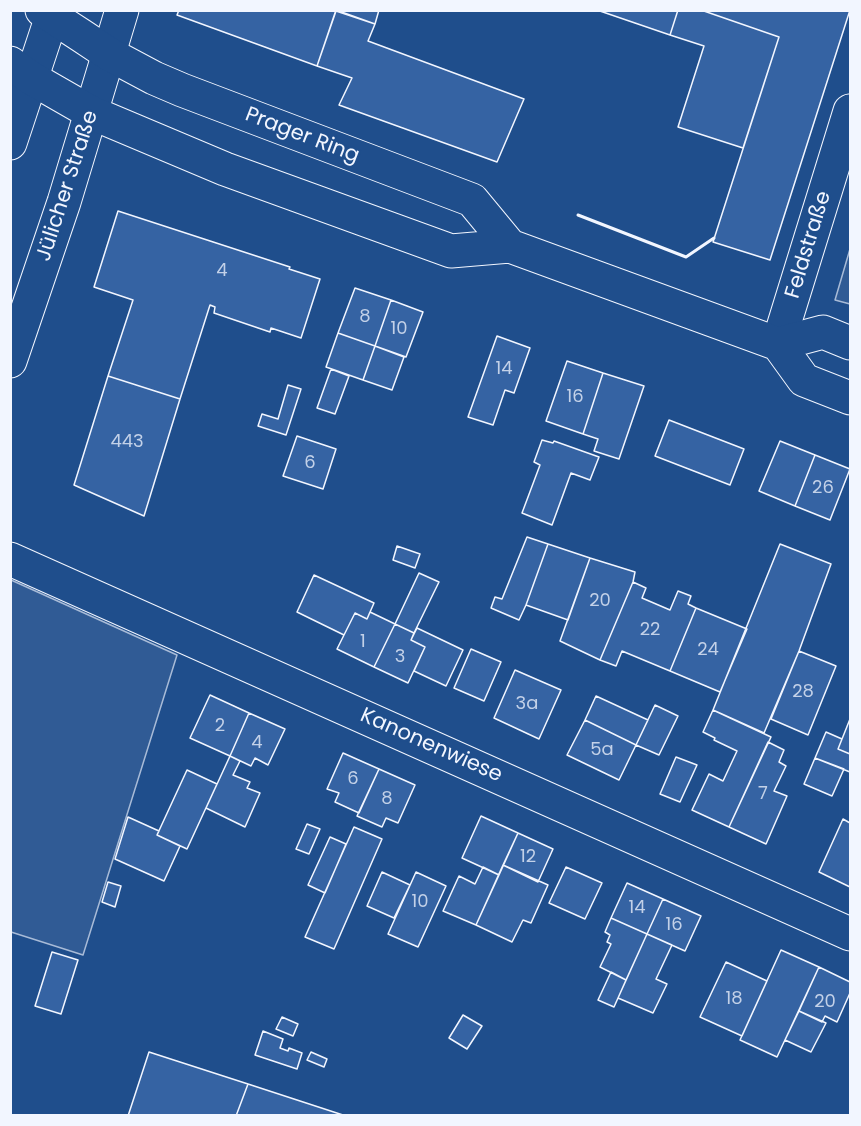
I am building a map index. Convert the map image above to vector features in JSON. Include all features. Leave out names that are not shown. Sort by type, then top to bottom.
[{"type":"main road","name":"Jülicher Straße","points":[[10,361],[64,202],[122,10]]},
{"type":"main road","name":"Prager Ring","points":[[49,12],[109,54],[154,78],[472,200],[510,246]]},
{"type":"main road","points":[[10,143],[21,71],[49,12]]},
{"type":"main road","points":[[21,71],[92,112],[225,169],[451,251],[510,246],[778,344],[804,380],[850,398]]},
{"type":"main road","name":"Feldstraße","points":[[778,344],[850,111]]},
{"type":"main road","points":[[778,344],[823,332],[850,343]]},
{"type":"main road","name":"Kanonenwiese","points":[[10,559],[850,934]]},
{"type":"shaded area","points":[[850,249],[850,304],[835,300]]},
{"type":"shaded area","points":[[11,580],[177,655],[83,955],[11,932]]},
{"type":"building","points":[[179,10],[336,10],[317,66],[177,15]]},
{"type":"building","points":[[336,10],[379,10],[375,24]]},
{"type":"building","points":[[597,10],[678,10],[670,35]]},
{"type":"building","points":[[678,10],[701,10],[779,37],[743,148],[678,127],[704,46],[670,35]]},
{"type":"building","points":[[701,10],[850,10],[770,260],[713,242],[779,37]]},
{"type":"building","points":[[336,11],[375,24],[368,41],[524,99],[497,162],[339,105],[352,78],[317,66]]},
{"type":"building","points":[[118,211],[290,267],[289,269],[320,279],[301,338],[271,328],[270,332],[214,313],[215,307],[210,305],[180,399],[108,376],[133,300],[94,287]]},
{"type":"building","points":[[355,288],[391,300],[375,346],[338,333]]},
{"type":"building","points":[[391,300],[423,312],[406,357],[375,346]]},
{"type":"building","points":[[338,333],[375,346],[363,380],[326,367]]},
{"type":"building","points":[[497,336],[530,348],[514,393],[505,390],[493,425],[468,417]]},
{"type":"building","points":[[375,346],[404,357],[392,390],[363,380]]},
{"type":"building","points":[[567,361],[603,373],[583,434],[546,421]]},
{"type":"building","points":[[331,369],[349,376],[335,414],[317,408]]},
{"type":"building","points":[[603,373],[644,386],[619,459],[594,451],[598,439],[583,434]]},
{"type":"building","points":[[108,376],[180,399],[144,516],[74,485]]},
{"type":"building","points":[[288,385],[301,389],[286,435],[258,426],[262,414],[278,419]]},
{"type":"building","points":[[669,420],[744,449],[730,485],[655,456]]},
{"type":"building","points":[[297,436],[336,449],[323,489],[283,476]]},
{"type":"building","points":[[542,440],[553,443],[554,441],[599,457],[590,480],[571,473],[552,525],[522,513],[540,465],[534,462]]},
{"type":"building","points":[[780,441],[815,455],[795,506],[759,491]]},
{"type":"building","points":[[815,455],[850,469],[830,520],[795,506]]},
{"type":"building","points":[[527,537],[548,544],[519,620],[491,608],[495,597],[502,599]]},
{"type":"building","points":[[548,544],[590,558],[568,620],[526,605]]},
{"type":"building","points":[[780,544],[831,564],[799,651],[764,733],[713,710]]},
{"type":"building","points":[[397,546],[420,554],[415,568],[393,560]]},
{"type":"building","points":[[590,558],[635,572],[633,582],[600,660],[560,641]]},
{"type":"building","points":[[419,573],[439,582],[414,633],[395,624]]},
{"type":"building","points":[[314,575],[374,603],[367,619],[355,613],[344,635],[297,612]]},
{"type":"building","points":[[633,582],[646,588],[642,598],[670,610],[678,591],[691,596],[688,604],[696,608],[670,671],[622,651],[616,666],[600,660]]},
{"type":"building","points":[[696,608],[747,629],[720,692],[670,671]]},
{"type":"building","points":[[370,612],[395,624],[374,667],[337,649],[355,613],[367,619]]},
{"type":"building","points":[[395,624],[414,633],[411,640],[425,647],[408,683],[374,667]]},
{"type":"building","points":[[417,628],[463,650],[446,686],[414,671],[425,647],[411,640]]},
{"type":"building","points":[[471,649],[501,662],[484,701],[454,688]]},
{"type":"building","points":[[799,651],[836,666],[808,735],[771,719]]},
{"type":"building","points":[[515,670],[561,690],[539,739],[494,718]]},
{"type":"building","points":[[210,695],[249,713],[230,756],[190,738]]},
{"type":"building","points":[[596,696],[648,720],[636,745],[585,720]]},
{"type":"building","points":[[655,705],[678,716],[659,755],[636,745]]},
{"type":"building","points":[[713,710],[771,737],[729,827],[692,810],[709,774],[723,781],[737,751],[703,732]]},
{"type":"building","points":[[249,713],[285,729],[268,765],[255,758],[251,766],[230,756]]},
{"type":"building","points":[[850,719],[850,754],[838,749]]},
{"type":"building","points":[[585,720],[636,745],[619,780],[567,755]]},
{"type":"building","points":[[826,732],[842,739],[838,749],[850,754],[850,772],[815,758]]},
{"type":"building","points":[[768,742],[784,750],[779,762],[786,766],[774,791],[787,796],[766,844],[729,827]]},
{"type":"building","points":[[343,753],[379,769],[359,813],[335,802],[339,793],[327,789]]},
{"type":"building","points":[[230,756],[240,761],[233,775],[250,782],[247,788],[260,793],[245,827],[206,808]]},
{"type":"building","points":[[676,757],[697,765],[680,802],[660,794]]},
{"type":"building","points":[[815,758],[844,769],[832,796],[804,784]]},
{"type":"building","points":[[379,769],[415,785],[398,823],[386,818],[382,827],[357,816]]},
{"type":"building","points":[[187,770],[217,784],[187,849],[157,835]]},
{"type":"building","points":[[481,816],[518,833],[499,875],[462,858]]},
{"type":"building","points":[[128,817],[159,831],[157,835],[180,846],[164,881],[115,859]]},
{"type":"building","points":[[843,819],[850,823],[850,887],[819,872]]},
{"type":"building","points":[[307,824],[320,829],[309,854],[296,849]]},
{"type":"building","points":[[354,827],[382,839],[334,949],[305,937]]},
{"type":"building","points":[[518,833],[553,849],[538,882],[503,865]]},
{"type":"building","points":[[330,837],[346,844],[325,893],[308,885]]},
{"type":"building","points":[[503,865],[548,885],[531,923],[523,920],[512,942],[476,925]]},
{"type":"building","points":[[483,867],[499,875],[476,925],[443,911],[459,876],[475,884]]},
{"type":"building","points":[[566,867],[602,883],[585,919],[549,903]]},
{"type":"building","points":[[382,872],[410,885],[394,918],[367,906]]},
{"type":"building","points":[[416,872],[446,886],[418,947],[388,934]]},
{"type":"building","points":[[108,882],[121,886],[115,907],[102,902]]},
{"type":"building","points":[[627,883],[663,899],[647,934],[611,918]]},
{"type":"building","points":[[663,899],[701,916],[685,951],[647,934]]},
{"type":"building","points":[[611,918],[647,934],[626,980],[600,967],[611,944],[607,942],[610,935],[605,932]]},
{"type":"building","points":[[647,934],[672,945],[656,979],[667,984],[653,1013],[618,998]]},
{"type":"building","points":[[781,950],[819,967],[777,1057],[740,1040]]},
{"type":"building","points":[[52,952],[78,960],[61,1014],[35,1006]]},
{"type":"building","points":[[726,962],[767,981],[742,1036],[700,1017]]},
{"type":"building","points":[[819,967],[850,982],[850,993],[837,1022],[825,1016],[822,1022],[799,1011]]},
{"type":"building","points":[[611,972],[626,980],[614,1007],[598,1000]]},
{"type":"building","points":[[799,1011],[826,1023],[811,1052],[785,1040]]},
{"type":"building","points":[[463,1015],[482,1026],[467,1049],[449,1038]]},
{"type":"building","points":[[282,1017],[298,1024],[293,1036],[276,1029]]},
{"type":"building","points":[[263,1031],[283,1039],[280,1048],[288,1051],[289,1048],[302,1053],[297,1069],[255,1055]]},
{"type":"building","points":[[149,1052],[248,1084],[236,1116],[128,1116]]},
{"type":"building","points":[[311,1052],[327,1059],[324,1067],[307,1060]]},
{"type":"building","points":[[248,1084],[346,1116],[236,1116]]},
{"type":"wall","points":[[578,215],[686,257],[714,238]]}]
